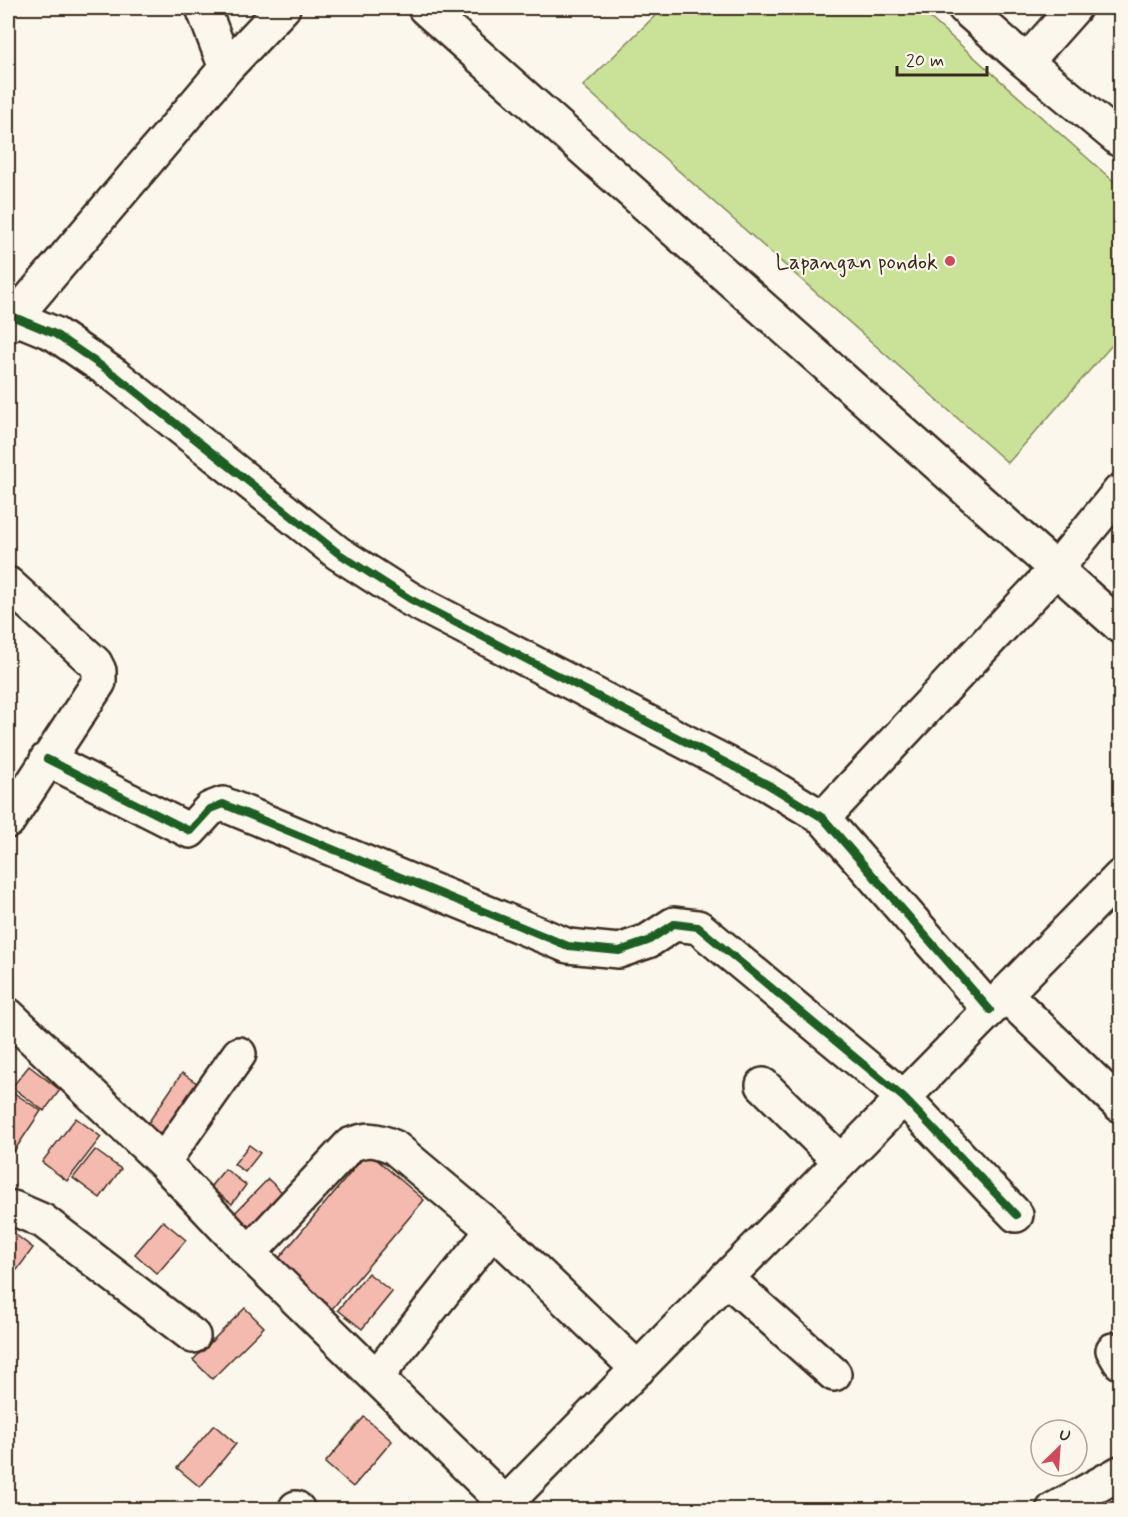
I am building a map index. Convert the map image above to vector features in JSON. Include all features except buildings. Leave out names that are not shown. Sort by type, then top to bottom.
[{"type":"street","points":[[203,8],[226,69]]},
{"type":"street","points":[[283,8],[226,69],[10,318],[55,334],[116,376],[338,553],[410,599],[766,784],[823,818],[998,1002],[1120,1105]]},
{"type":"street","points":[[425,8],[1120,626]]},
{"type":"street","points":[[964,8],[1026,63],[1120,140]]},
{"type":"street","points":[[1026,63],[1074,8]]},
{"type":"street","points":[[823,818],[1057,568],[1120,491]]},
{"type":"street","points":[[8,584],[95,663],[99,671],[99,682],[8,821]]},
{"type":"street","points":[[47,759],[190,831],[210,809],[223,804],[568,946],[619,951],[648,941],[674,924],[698,927],[904,1098],[1016,1215]]},
{"type":"street","points":[[8,1015],[163,1162],[249,1253],[509,1506],[726,1278],[1120,877]]},
{"type":"street","points":[[163,1162],[239,1054]]},
{"type":"street","points":[[763,1085],[840,1161]]},
{"type":"street","points":[[249,1253],[350,1145],[367,1138],[377,1139],[394,1147],[493,1230],[638,1369]]},
{"type":"street","points":[[8,1212],[14,1208],[43,1221],[193,1336]]},
{"type":"street","points":[[377,1376],[493,1230]]},
{"type":"street","points":[[726,1278],[834,1374]]},
{"type":"street","points":[[1053,1509],[1120,1473]]},
{"type":"green space","name":"Lapangan pondok","points":[[663,8],[919,8],[1120,187],[1120,336],[1008,463],[583,86]]},
{"type":"cycle path","points":[[8,311],[14,317],[55,334],[116,376],[338,553],[410,599],[767,784],[823,818],[990,1010]]},
{"type":"cycle path","points":[[47,759],[190,831],[210,809],[223,804],[568,946],[619,951],[648,941],[674,924],[698,927],[904,1098],[1016,1215]]},
{"type":"place","name":"Lapangan pondok","points":[[950,261]]}]
